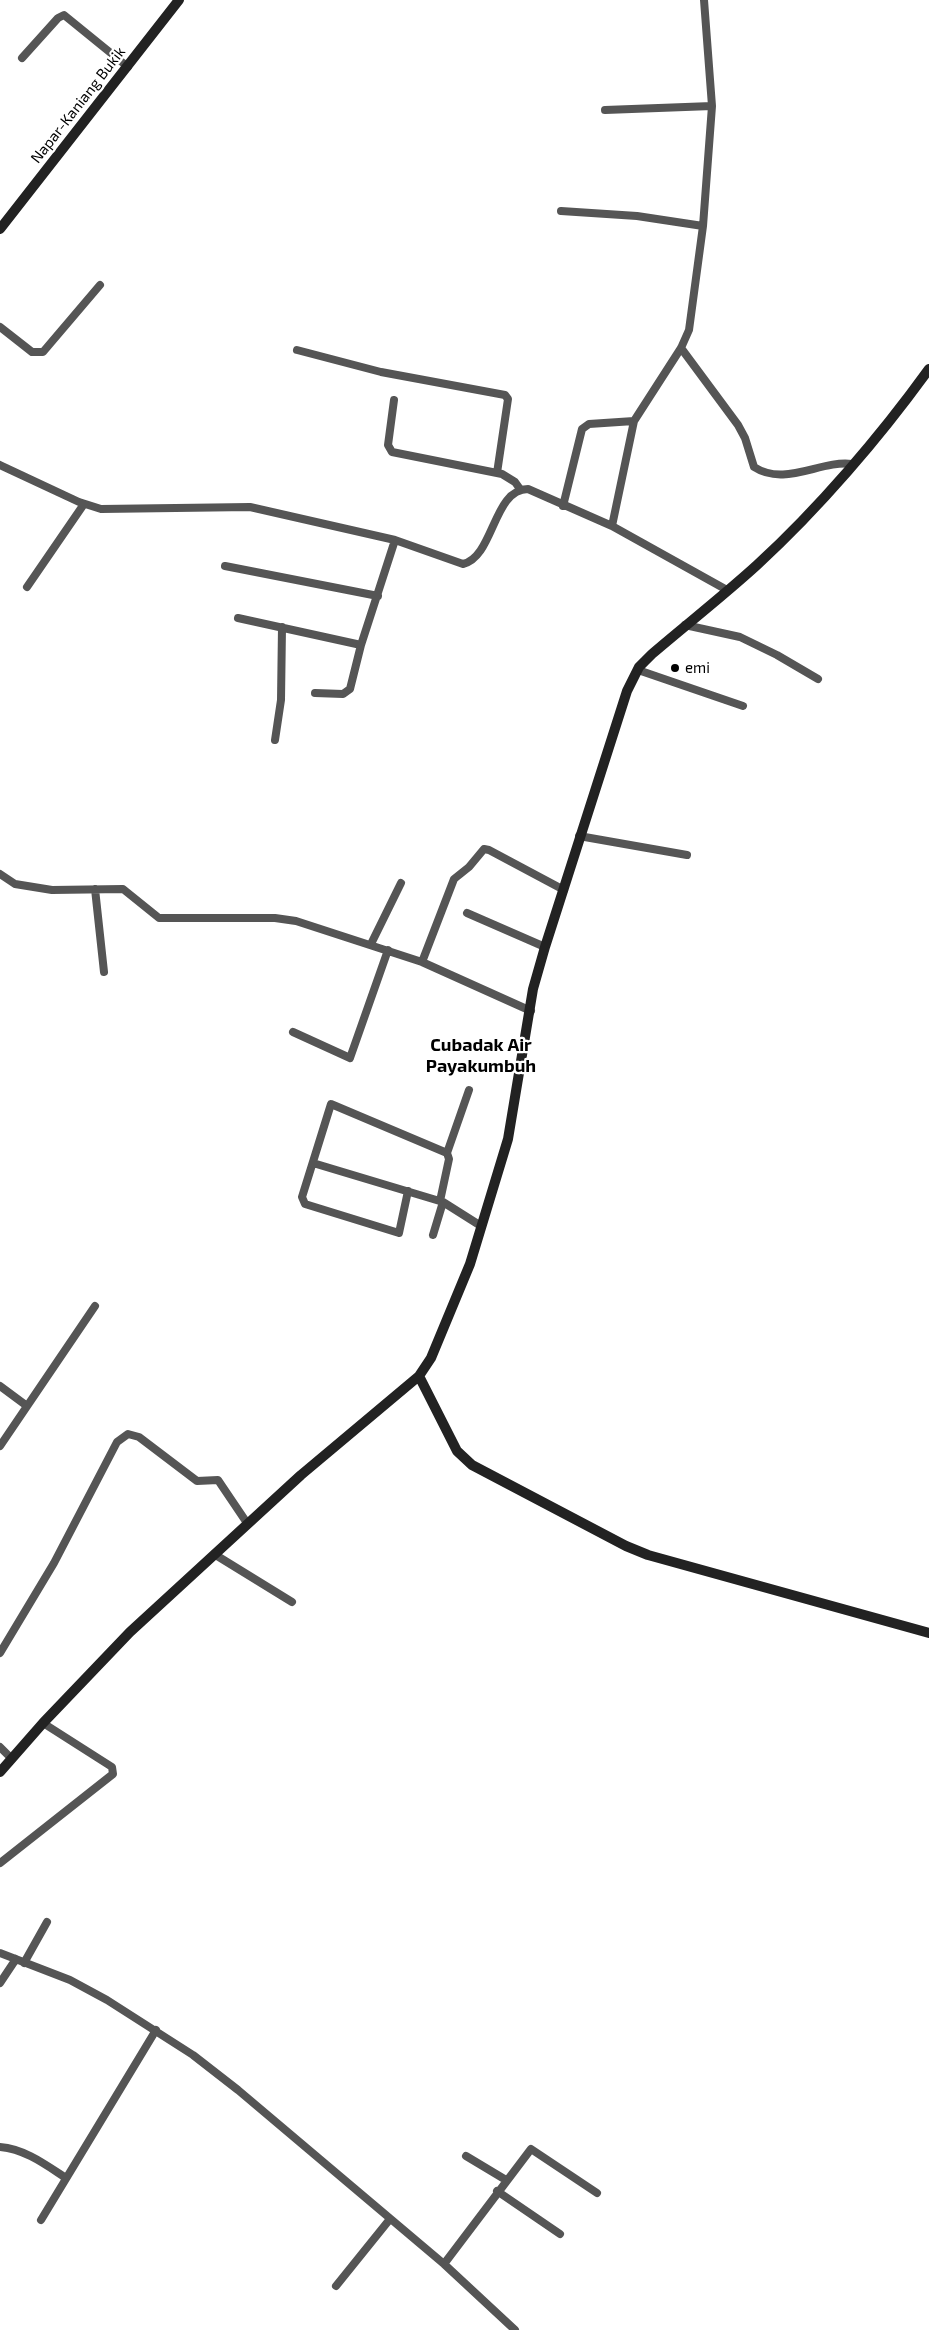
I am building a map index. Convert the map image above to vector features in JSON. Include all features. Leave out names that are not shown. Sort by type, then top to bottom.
[{"type":"street","name":"Napar-Kaniang Bukik","points":[[0,229],[179,0]]},
{"type":"street","points":[[612,526],[634,421],[681,348],[689,330],[703,226],[712,106],[704,0]]},
{"type":"street","points":[[22,58],[58,18],[64,16],[128,67]]},
{"type":"street","points":[[605,110],[712,106]]},
{"type":"street","points":[[561,211],[637,216],[703,226]]},
{"type":"street","points":[[0,327],[32,352],[43,352],[100,285]]},
{"type":"street","points":[[681,348],[738,426],[745,438],[754,467],[778,473],[795,474],[833,463],[852,464]]},
{"type":"street","points":[[297,350],[381,372],[505,395],[508,399],[497,473]]},
{"type":"street","points":[[0,1772],[43,1723],[130,1632],[247,1524],[386,1401],[418,1376],[431,1358],[448,1321],[470,1264],[508,1139],[533,989],[579,836],[626,691],[638,670],[685,625],[756,566],[802,521],[852,464],[929,369]]},
{"type":"street","points":[[394,400],[388,445],[392,452],[497,473],[510,478],[520,489],[536,491],[562,506],[612,526],[727,590]]},
{"type":"street","points":[[562,506],[584,427],[589,424],[634,421]]},
{"type":"street","points":[[0,465],[84,504],[112,511],[250,507],[395,540],[458,564],[469,563],[477,554],[509,498],[520,489]]},
{"type":"street","points":[[27,587],[84,504]]},
{"type":"street","points":[[315,693],[343,694],[349,691],[395,540]]},
{"type":"street","points":[[225,566],[378,596]]},
{"type":"street","points":[[238,618],[362,645]]},
{"type":"street","points":[[685,625],[740,637],[777,655],[818,679]]},
{"type":"street","points":[[275,740],[281,700],[282,627]]},
{"type":"street","points":[[638,670],[743,706]]},
{"type":"street","points":[[579,836],[687,855]]},
{"type":"street","points":[[422,962],[454,879],[484,850],[489,850],[564,890]]},
{"type":"street","points":[[0,874],[15,884],[52,890],[123,889],[159,918],[287,919],[371,944],[422,962],[530,1011]]},
{"type":"street","points":[[371,944],[401,883]]},
{"type":"street","points":[[95,889],[104,972]]},
{"type":"street","points":[[467,913],[546,947]]},
{"type":"street","points":[[293,1032],[350,1058],[388,950]]},
{"type":"street","points":[[433,1236],[442,1201],[449,1159],[447,1152],[468,1090]]},
{"type":"street","points":[[408,1191],[399,1233],[305,1204],[302,1197],[331,1104],[447,1152]]},
{"type":"street","points":[[312,1163],[442,1201],[481,1226]]},
{"type":"street","points":[[0,1446],[95,1306]]},
{"type":"street","points":[[418,1376],[458,1451],[472,1464],[639,1552],[929,1633]]},
{"type":"street","points":[[0,1386],[27,1406]]},
{"type":"street","points":[[0,1653],[54,1562],[117,1442],[122,1437],[128,1434],[139,1437],[197,1481],[218,1480],[247,1524]]},
{"type":"street","points":[[214,1554],[292,1602]]},
{"type":"street","points":[[0,1863],[113,1774],[112,1767],[43,1723]]},
{"type":"street","points":[[0,1747],[12,1759]]},
{"type":"street","points":[[24,1963],[47,1922]]},
{"type":"street","points":[[0,1953],[70,1980],[156,2030],[193,2055],[238,2090],[444,2264],[515,2330]]},
{"type":"street","points":[[0,1982],[16,1959]]},
{"type":"street","points":[[41,2220],[156,2030]]},
{"type":"street","points":[[0,2147],[15,2149],[34,2158],[66,2178]]},
{"type":"street","points":[[444,2264],[497,2191],[531,2149],[597,2193]]},
{"type":"street","points":[[466,2156],[506,2180]]},
{"type":"street","points":[[497,2191],[560,2234]]},
{"type":"street","points":[[336,2286],[390,2220]]},
{"type":"place","name":"emi","points":[[675,668]]},
{"type":"district","name":"Cubadak Air Payakumbuh","points":[[481,1055]]}]
